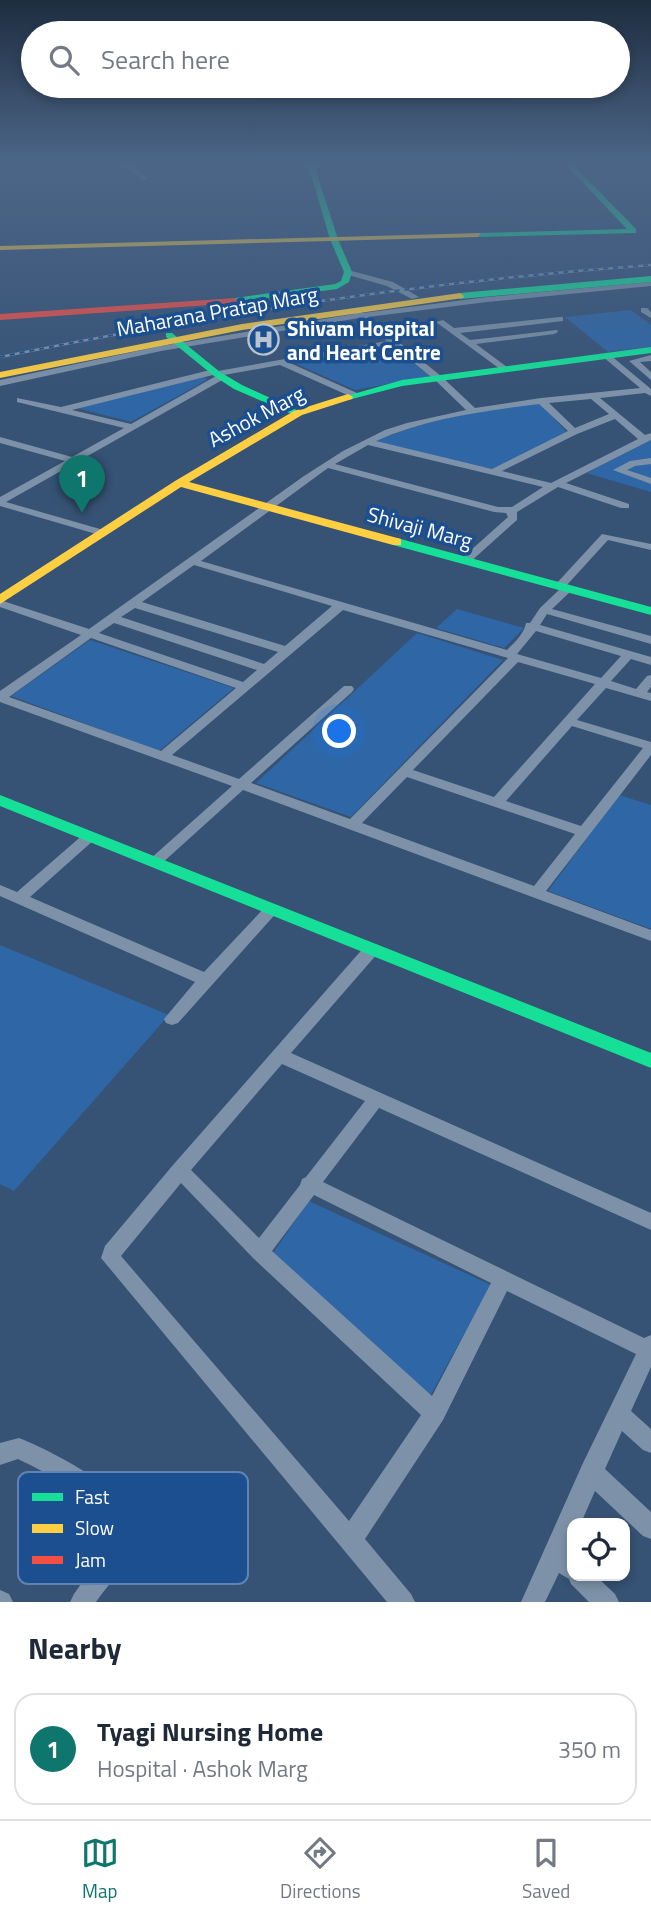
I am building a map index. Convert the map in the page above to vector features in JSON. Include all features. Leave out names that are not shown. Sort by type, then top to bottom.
[{"type":"street","points":[[0,248],[306,240]]},
{"type":"street","points":[[0,317],[220,303],[337,286],[345,282],[348,272],[334,240]]},
{"type":"street","points":[[348,272],[390,284],[415,297]]},
{"type":"street","name":"Maharana Pratap Marg","points":[[0,375],[298,313],[512,286],[651,277]]},
{"type":"street","name":"Maharana Pratap Marg","points":[[0,370],[174,339],[490,292],[651,277]]},
{"type":"street","points":[[355,312],[651,284]]},
{"type":"street","points":[[643,310],[651,316]]},
{"type":"street","points":[[355,312],[438,378],[474,412]]},
{"type":"street","points":[[452,331],[559,320]]},
{"type":"street","points":[[468,343],[558,335],[540,321]]},
{"type":"street","points":[[440,323],[504,369]]},
{"type":"street","points":[[0,383],[174,339],[214,376],[298,413]]},
{"type":"street","points":[[60,410],[281,362],[394,342]]},
{"type":"street","points":[[650,354],[633,361],[651,377]]},
{"type":"street","name":"Ashok Marg","points":[[0,602],[179,483],[298,413],[354,395],[438,378],[606,356],[650,354]]},
{"type":"street","points":[[606,356],[649,391]]},
{"type":"street","points":[[281,362],[354,395]]},
{"type":"street","points":[[0,502],[132,427],[214,376]]},
{"type":"street","points":[[0,698],[267,506],[366,442],[410,425],[474,412],[541,401],[649,391]]},
{"type":"street","points":[[327,465],[498,510],[511,511],[554,484],[648,438],[593,396]]},
{"type":"street","points":[[20,400],[132,427]]},
{"type":"street","points":[[541,401],[574,432]]},
{"type":"street","points":[[495,471],[574,432],[616,415]]},
{"type":"street","points":[[0,440],[74,460]]},
{"type":"street","points":[[366,442],[554,484],[625,506]]},
{"type":"street","points":[[651,461],[633,463],[618,470],[651,481]]},
{"type":"street","name":"Shivaji Marg","points":[[179,483],[651,611]]},
{"type":"street","points":[[0,502],[103,533]]},
{"type":"street","points":[[465,561],[513,519],[511,511]]},
{"type":"street","points":[[354,823],[512,656],[528,634],[530,626],[606,536],[651,547]]},
{"type":"street","points":[[191,561],[645,695],[651,679]]},
{"type":"street","points":[[0,602],[245,687]]},
{"type":"street","points":[[132,603],[287,651]]},
{"type":"street","points":[[162,757],[341,605]]},
{"type":"street","points":[[544,610],[651,640]]},
{"type":"street","points":[[111,618],[265,669]]},
{"type":"street","points":[[530,626],[651,661]]},
{"type":"street","points":[[497,803],[629,654]]},
{"type":"street","points":[[155,862],[348,690]]},
{"type":"street","points":[[0,698],[241,786],[354,823],[651,936]]},
{"type":"street","points":[[537,892],[651,746],[568,721]]},
{"type":"street","points":[[403,771],[584,832]]},
{"type":"street","points":[[0,800],[651,1061]]},
{"type":"street","points":[[19,898],[90,836]]},
{"type":"street","points":[[0,890],[206,980]]},
{"type":"street","points":[[172,1018],[272,909]]},
{"type":"street","points":[[372,949],[180,1170],[112,1252],[111,1258],[403,1602]]},
{"type":"street","points":[[279,1055],[651,1222]]},
{"type":"street","points":[[260,1252],[376,1099]]},
{"type":"street","points":[[180,1170],[260,1252],[435,1413]]},
{"type":"street","points":[[309,1184],[650,1347],[533,1602]]},
{"type":"street","points":[[350,1541],[435,1413],[503,1279]]},
{"type":"street","points":[[618,1413],[651,1443]]},
{"type":"street","points":[[0,1454],[19,1448],[61,1472]]},
{"type":"street","points":[[591,1471],[651,1528]]},
{"type":"street","points":[[555,1553],[567,1565]]},
{"type":"street","points":[[584,1581],[607,1602]]},
{"type":"street","points":[[82,1602],[95,1584]]},
{"type":"shaded area","points":[[631,310],[651,325],[651,347],[608,352],[565,317]]},
{"type":"shaded area","points":[[389,346],[431,376],[355,390],[292,362]]},
{"type":"shaded area","points":[[205,377],[207,380],[131,422],[77,408]]},
{"type":"shaded area","points":[[539,403],[567,432],[493,469],[372,442],[454,417]]},
{"type":"shaded area","points":[[651,440],[651,492],[586,473]]},
{"type":"shaded area","points":[[457,609],[524,628],[504,648],[436,628]]},
{"type":"shaded area","points":[[417,633],[503,660],[351,817],[256,783]]},
{"type":"shaded area","points":[[90,640],[234,688],[159,751],[11,696]]},
{"type":"shaded area","points":[[619,795],[651,805],[651,929],[548,891]]},
{"type":"shaded area","points":[[0,945],[169,1015],[14,1191],[0,1184]]},
{"type":"shaded area","points":[[309,1201],[491,1285],[429,1398],[273,1253]]},
{"type":"railway","points":[[0,357],[162,326],[324,300],[487,280],[651,265]]},
{"type":"traffic: fast","points":[[235,301],[337,286],[345,282],[348,272],[334,240]]},
{"type":"traffic: fast","points":[[460,296],[651,279]]},
{"type":"traffic: fast","points":[[169,335],[217,374],[238,387],[298,413]]},
{"type":"traffic: fast","points":[[348,397],[402,383],[651,350]]},
{"type":"traffic: fast","points":[[397,542],[651,611]]},
{"type":"traffic: fast","points":[[0,800],[651,1061]]},
{"type":"traffic: slow","points":[[0,248],[303,240]]},
{"type":"traffic: slow","points":[[0,375],[242,327],[460,296]]},
{"type":"traffic: slow","points":[[0,600],[179,483],[298,413],[348,397]]},
{"type":"traffic: slow","points":[[179,483],[397,542]]},
{"type":"traffic: jam","points":[[0,317],[235,301]]},
{"type":"place","name":"Shivam Hospital and Heart Centre","points":[[264,340]]},
{"type":"place","name":"Tyagi Nursing Home","points":[[82,513]]}]
